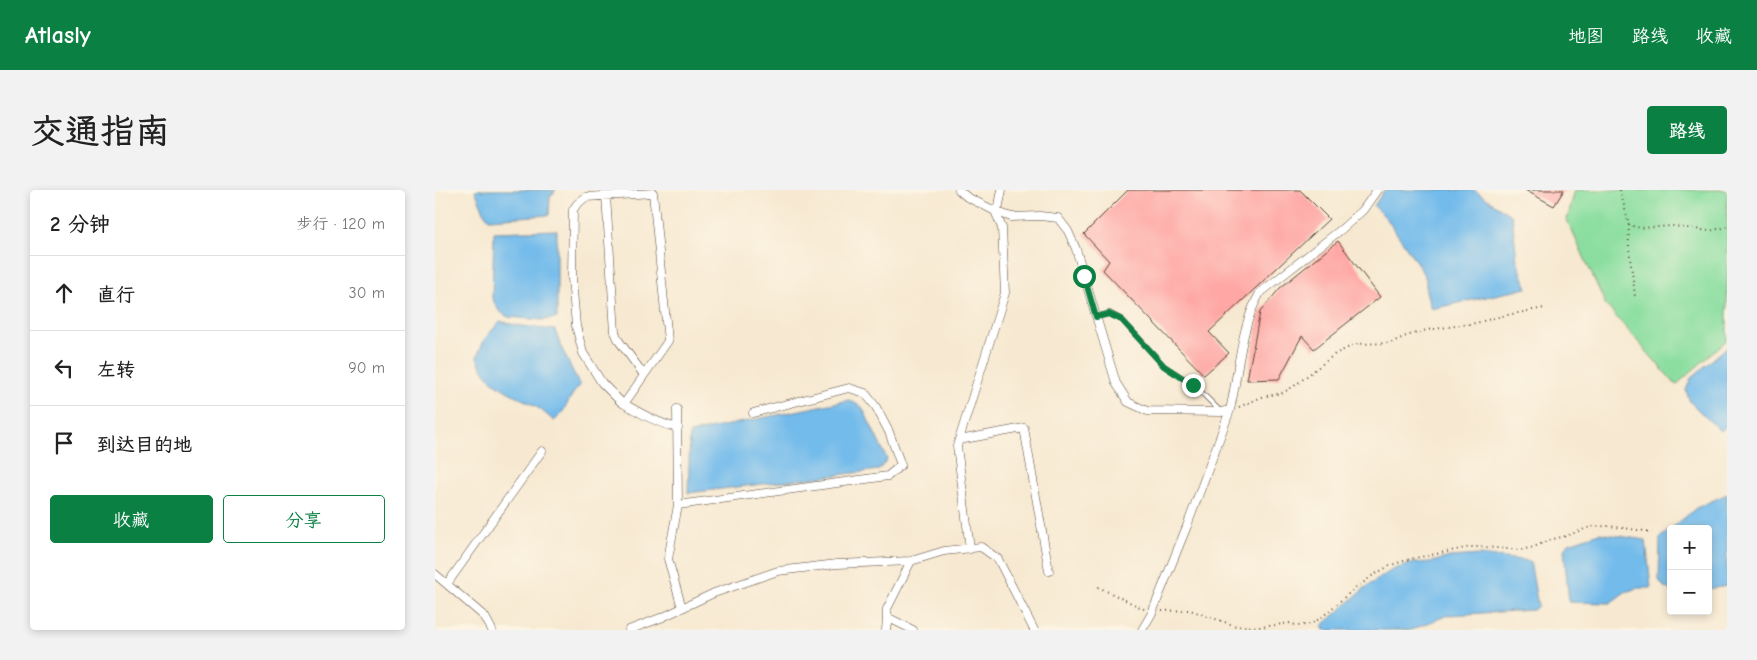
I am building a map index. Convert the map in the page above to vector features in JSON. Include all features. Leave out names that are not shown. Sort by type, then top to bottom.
[{"type":"street","points":[[959,190],[967,197],[1011,217],[1040,216],[1058,218],[1068,231],[1077,249],[1116,383],[1128,402],[1147,411],[1221,412],[1230,410]]},
{"type":"street","points":[[995,211],[999,205],[1003,190]]},
{"type":"street","points":[[1142,630],[1152,613],[1187,526],[1230,410],[1243,338],[1253,305],[1260,293],[1363,210],[1377,190]]},
{"type":"street","points":[[624,404],[668,341],[653,192],[606,196],[588,194],[573,210],[572,278],[576,326],[583,353],[602,383],[624,404],[659,424],[678,428]]},
{"type":"street","points":[[606,196],[615,332],[619,341],[644,375]]},
{"type":"street","points":[[970,548],[957,446],[1005,293],[1002,228],[995,211]]},
{"type":"street","points":[[678,505],[888,476],[901,465],[889,432],[876,407],[865,393],[849,388],[753,413]]},
{"type":"street","points":[[677,409],[678,505],[668,559],[682,608]]},
{"type":"street","points":[[959,440],[1024,428],[1049,571]]},
{"type":"street","points":[[447,584],[542,451]]},
{"type":"street","points":[[629,630],[714,593],[778,571],[837,564],[911,561],[944,551],[981,547],[998,560],[1034,630]]},
{"type":"street","points":[[886,630],[887,610],[911,561]]},
{"type":"street","points":[[435,574],[485,616],[492,630]]},
{"type":"street","points":[[887,617],[913,630]]},
{"type":"lane","points":[[1096,317],[1109,314],[1122,320],[1164,366],[1193,385],[1221,412]]},
{"type":"path","points":[[1621,190],[1629,225],[1627,244],[1635,297]]},
{"type":"path","points":[[1629,225],[1640,228],[1673,226],[1709,231],[1727,227]]},
{"type":"path","points":[[1230,410],[1262,397],[1282,393],[1293,388],[1335,354],[1356,344],[1390,343],[1427,330],[1476,323],[1544,308]]},
{"type":"path","points":[[1098,587],[1152,613],[1168,610],[1190,610],[1236,626],[1253,628],[1289,623],[1299,626],[1311,624],[1322,617],[1347,594],[1379,572],[1391,565],[1410,559],[1471,547],[1520,550],[1534,547],[1549,540],[1590,527],[1609,526],[1652,532]]},
{"type":"green space","points":[[1575,190],[1727,190],[1727,340],[1676,385],[1606,305],[1567,220]]},
{"type":"water","points":[[475,190],[556,190],[550,197],[549,215],[489,219]]},
{"type":"water","points":[[1384,190],[1474,190],[1512,216],[1517,260],[1527,288],[1431,309],[1426,291],[1426,279],[1419,266],[1387,219],[1374,206]]},
{"type":"water","points":[[557,230],[557,318],[543,320],[508,317],[499,311],[492,298],[494,232]]},
{"type":"water","points":[[500,321],[515,325],[555,330],[580,386],[559,417],[554,421],[538,408],[493,382],[481,367],[477,357],[484,340]]},
{"type":"water","points":[[1727,347],[1727,426],[1720,431],[1690,402],[1686,390],[1691,378]]},
{"type":"water","points":[[849,400],[862,407],[887,459],[879,470],[688,493],[690,433]]},
{"type":"water","points":[[1727,494],[1727,586],[1712,588],[1712,525],[1676,525],[1696,508]]},
{"type":"water","points":[[1667,532],[1667,588],[1659,580],[1660,538]]},
{"type":"water","points":[[1599,533],[1646,540],[1651,588],[1638,588],[1625,592],[1610,603],[1569,602],[1564,550],[1569,543]]},
{"type":"water","points":[[1480,555],[1530,561],[1538,606],[1533,610],[1448,615],[1411,630],[1324,630],[1322,626],[1366,587],[1392,570],[1413,563],[1432,562],[1450,557]]},
{"type":"building","points":[[1128,190],[1300,190],[1329,219],[1209,332],[1229,353],[1204,375],[1103,270],[1109,261],[1084,234]]},
{"type":"building","points":[[1525,190],[1564,190],[1554,206]]},
{"type":"building","points":[[1338,241],[1380,297],[1314,349],[1302,336],[1279,379],[1247,380],[1260,312],[1280,288]]},
{"type":"route","points":[[1084,276],[1096,317],[1109,314],[1122,320],[1164,366],[1193,385]]}]
